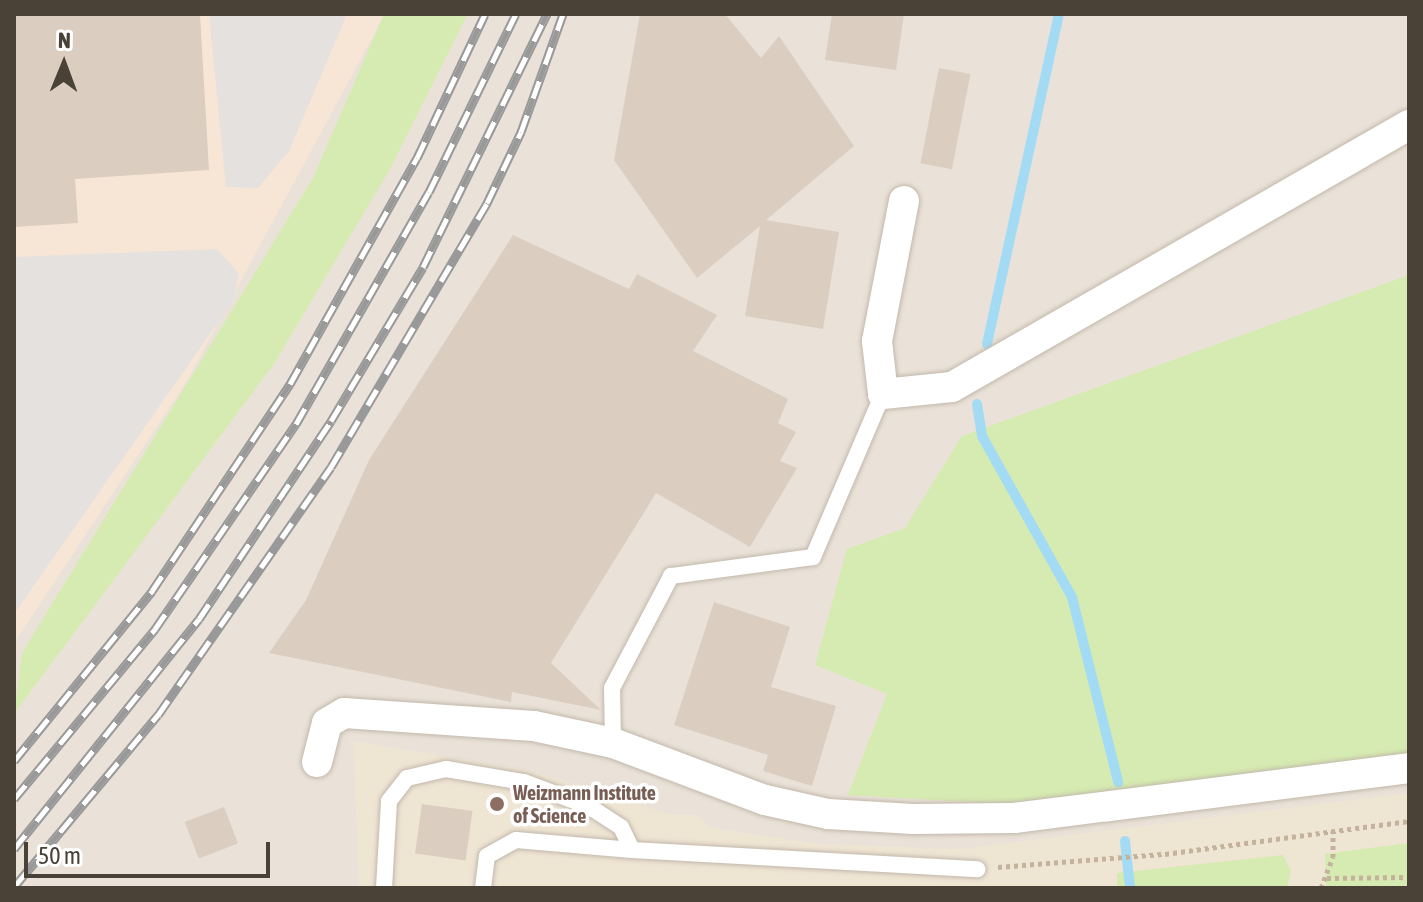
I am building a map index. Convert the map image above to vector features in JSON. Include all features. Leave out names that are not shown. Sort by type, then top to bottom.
[{"type":"street","points":[[904,201],[877,341],[883,394],[952,387],[1409,125]]},
{"type":"street","points":[[317,762],[327,723],[344,713],[534,726],[613,743],[765,800],[828,814],[913,819],[1014,818],[1409,768]]},
{"type":"lane","points":[[613,743],[612,688],[671,576],[813,557],[883,394]]},
{"type":"lane","points":[[384,888],[389,801],[397,786],[421,772],[484,773],[536,787],[621,827],[632,850]]},
{"type":"lane","points":[[483,888],[487,856],[516,840],[632,850],[977,869]]},
{"type":"path","points":[[977,869],[1165,854],[1409,821]]},
{"type":"path","points":[[1321,888],[1327,878],[1333,831]]},
{"type":"path","points":[[1327,878],[1409,877]]},
{"type":"shaded area","points":[[14,14],[1409,14],[1409,888],[14,888]]},
{"type":"shaded area","points":[[14,14],[385,14],[185,384],[14,643]]},
{"type":"shaded area","points":[[209,14],[347,14],[289,151],[258,188],[226,187]]},
{"type":"shaded area","points":[[217,249],[239,274],[233,301],[14,614],[14,257]]},
{"type":"shaded area","name":"Weizmann Institute of Science","points":[[353,741],[537,772],[672,815],[696,815],[712,828],[817,844],[959,849],[1409,793],[1409,888],[359,888]]},
{"type":"green space","points":[[384,14],[468,14],[390,169],[274,364],[14,714],[22,653],[313,178]]},
{"type":"green space","points":[[1409,275],[1409,759],[1018,805],[848,795],[887,694],[815,665],[847,549],[905,528],[962,436]]},
{"type":"green space","points":[[1409,843],[1409,888],[1326,888],[1325,854]]},
{"type":"green space","points":[[1283,855],[1291,871],[1287,888],[1117,888],[1117,873]]},
{"type":"building","points":[[14,14],[200,14],[209,170],[75,179],[78,223],[14,227]]},
{"type":"building","points":[[640,14],[725,14],[761,58],[779,36],[854,146],[766,220],[839,232],[823,329],[745,316],[760,226],[697,278],[614,160]]},
{"type":"building","points":[[832,14],[904,14],[896,70],[825,60]]},
{"type":"building","points":[[939,68],[970,74],[952,169],[920,163]]},
{"type":"building","points":[[513,235],[629,289],[637,274],[717,315],[693,351],[788,399],[778,423],[796,432],[780,461],[797,468],[750,547],[656,493],[551,663],[601,710],[512,692],[511,702],[269,653],[306,600],[369,460]]},
{"type":"building","points":[[714,602],[790,627],[771,687],[836,706],[812,786],[763,771],[768,755],[674,725]]},
{"type":"building","points":[[422,804],[473,811],[466,861],[415,854]]},
{"type":"building","points":[[224,807],[238,843],[199,858],[185,822]]},
{"type":"waterway","points":[[987,344],[1059,14]]},
{"type":"waterway","points":[[977,404],[982,436],[1072,597],[1118,782]]},
{"type":"waterway","points":[[1125,841],[1130,888]]},
{"type":"railway","points":[[14,761],[152,591],[290,384],[417,158],[485,14]]},
{"type":"railway","points":[[14,799],[155,629],[296,424],[429,192],[516,14]]},
{"type":"railway","points":[[14,849],[199,619],[331,421],[423,267],[547,14]]},
{"type":"railway","points":[[14,887],[158,715],[331,467],[487,203],[521,132],[563,14]]},
{"type":"place","name":"Weizmann Institute of Science","points":[[497,804]]}]
